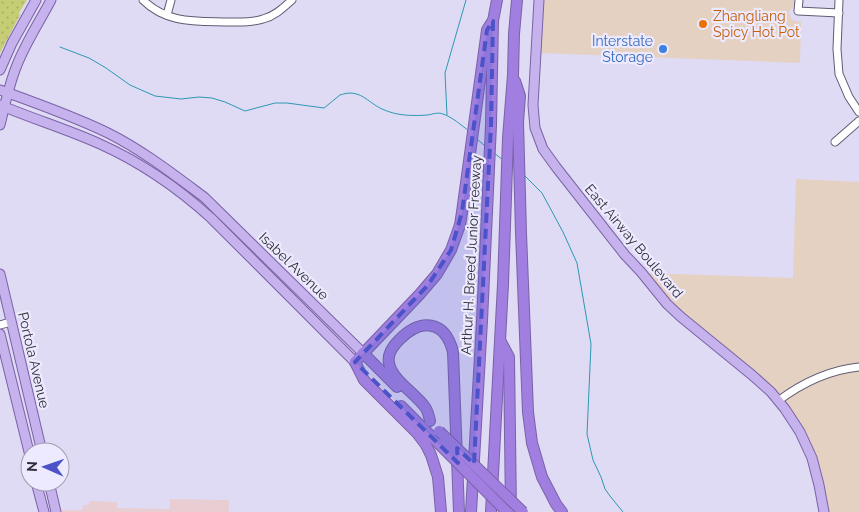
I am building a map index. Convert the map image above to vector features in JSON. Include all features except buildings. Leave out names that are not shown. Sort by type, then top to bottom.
[{"type":"highway","name":"Arthur H. Breed Junior Freeway","points":[[471,512],[492,125],[493,21],[497,0]]},
{"type":"highway","points":[[491,512],[503,284],[508,138],[517,0]]},
{"type":"highway","points":[[441,512],[438,477],[426,445],[417,433],[364,380],[355,362],[428,285],[448,256],[456,239],[460,226],[487,30],[493,21]]},
{"type":"highway","points":[[513,75],[520,96],[518,122],[528,412],[532,443],[542,477],[562,512]]},
{"type":"highway","points":[[430,421],[427,408],[395,376],[389,363],[391,350],[403,336],[419,326],[428,325],[442,331],[451,344],[453,352],[459,512]]},
{"type":"highway","points":[[500,342],[509,357],[511,512]]},
{"type":"highway","name":"Isabel Avenue","points":[[363,353],[523,512]]},
{"type":"highway","name":"Isabel Avenue","points":[[355,362],[507,512]]},
{"type":"main road","points":[[0,70],[12,43],[36,0]]},
{"type":"main road","points":[[0,125],[4,92],[26,44],[52,0]]},
{"type":"main road","name":"East Airway Boulevard","points":[[540,0],[533,105],[539,138],[549,158],[625,255],[667,304],[752,375],[778,401],[797,426],[809,451],[818,478],[824,512]]},
{"type":"main road","name":"Isabel Avenue","points":[[4,92],[108,133],[148,157],[185,183],[204,197],[363,353]]},
{"type":"main road","name":"Isabel Avenue","points":[[2,106],[101,144],[156,175],[211,218],[355,362]]},
{"type":"main road","name":"Portola Avenue","points":[[0,274],[40,442]]},
{"type":"main road","name":"Portola Avenue","points":[[0,334],[27,442]]},
{"type":"main road","points":[[39,492],[44,512]]},
{"type":"main road","points":[[51,492],[56,512]]},
{"type":"street","points":[[143,0],[167,15],[186,21],[254,21],[274,15],[292,0]]},
{"type":"street","points":[[167,15],[172,0]]},
{"type":"street","points":[[799,0],[798,11],[839,13]]},
{"type":"street","points":[[839,0],[839,74],[849,97],[859,112]]},
{"type":"street","points":[[835,142],[859,122]]},
{"type":"street","points":[[0,325],[11,322]]},
{"type":"street","points":[[778,401],[814,379],[859,366]]},
{"type":"highlighted area","points":[[493,21],[491,125],[474,464],[457,448],[458,463],[355,362],[428,285],[451,250],[462,212],[487,30]]},
{"type":"shaded area","points":[[543,0],[794,0],[794,5],[789,12],[792,20],[801,22],[800,63],[539,53]]},
{"type":"shaded area","points":[[796,179],[859,182],[859,512],[828,512],[821,475],[812,446],[791,409],[767,382],[668,299],[647,273],[793,278]]},
{"type":"shaded area","points":[[170,499],[229,500],[229,512],[62,512],[62,510],[82,510],[83,505],[89,505],[90,501],[117,502],[117,508],[170,509]]},
{"type":"green space","points":[[0,0],[27,0],[0,53]]},
{"type":"waterway","points":[[447,115],[445,73],[466,0]]},
{"type":"waterway","points":[[60,47],[89,58],[130,85],[155,96],[181,99],[212,98],[245,111],[275,103],[324,108],[340,95],[353,93],[393,113],[410,115],[443,114],[469,131]]},
{"type":"waterway","points":[[477,139],[485,146]]},
{"type":"waterway","points":[[494,153],[503,160]]},
{"type":"waterway","points":[[524,175],[542,193],[577,263],[591,344],[587,434],[593,460],[605,489],[623,512]]},
{"type":"place","name":"Zhangliang Spicy Hot Pot","points":[[703,24]]},
{"type":"place","name":"Interstate Storage","points":[[663,49]]}]
